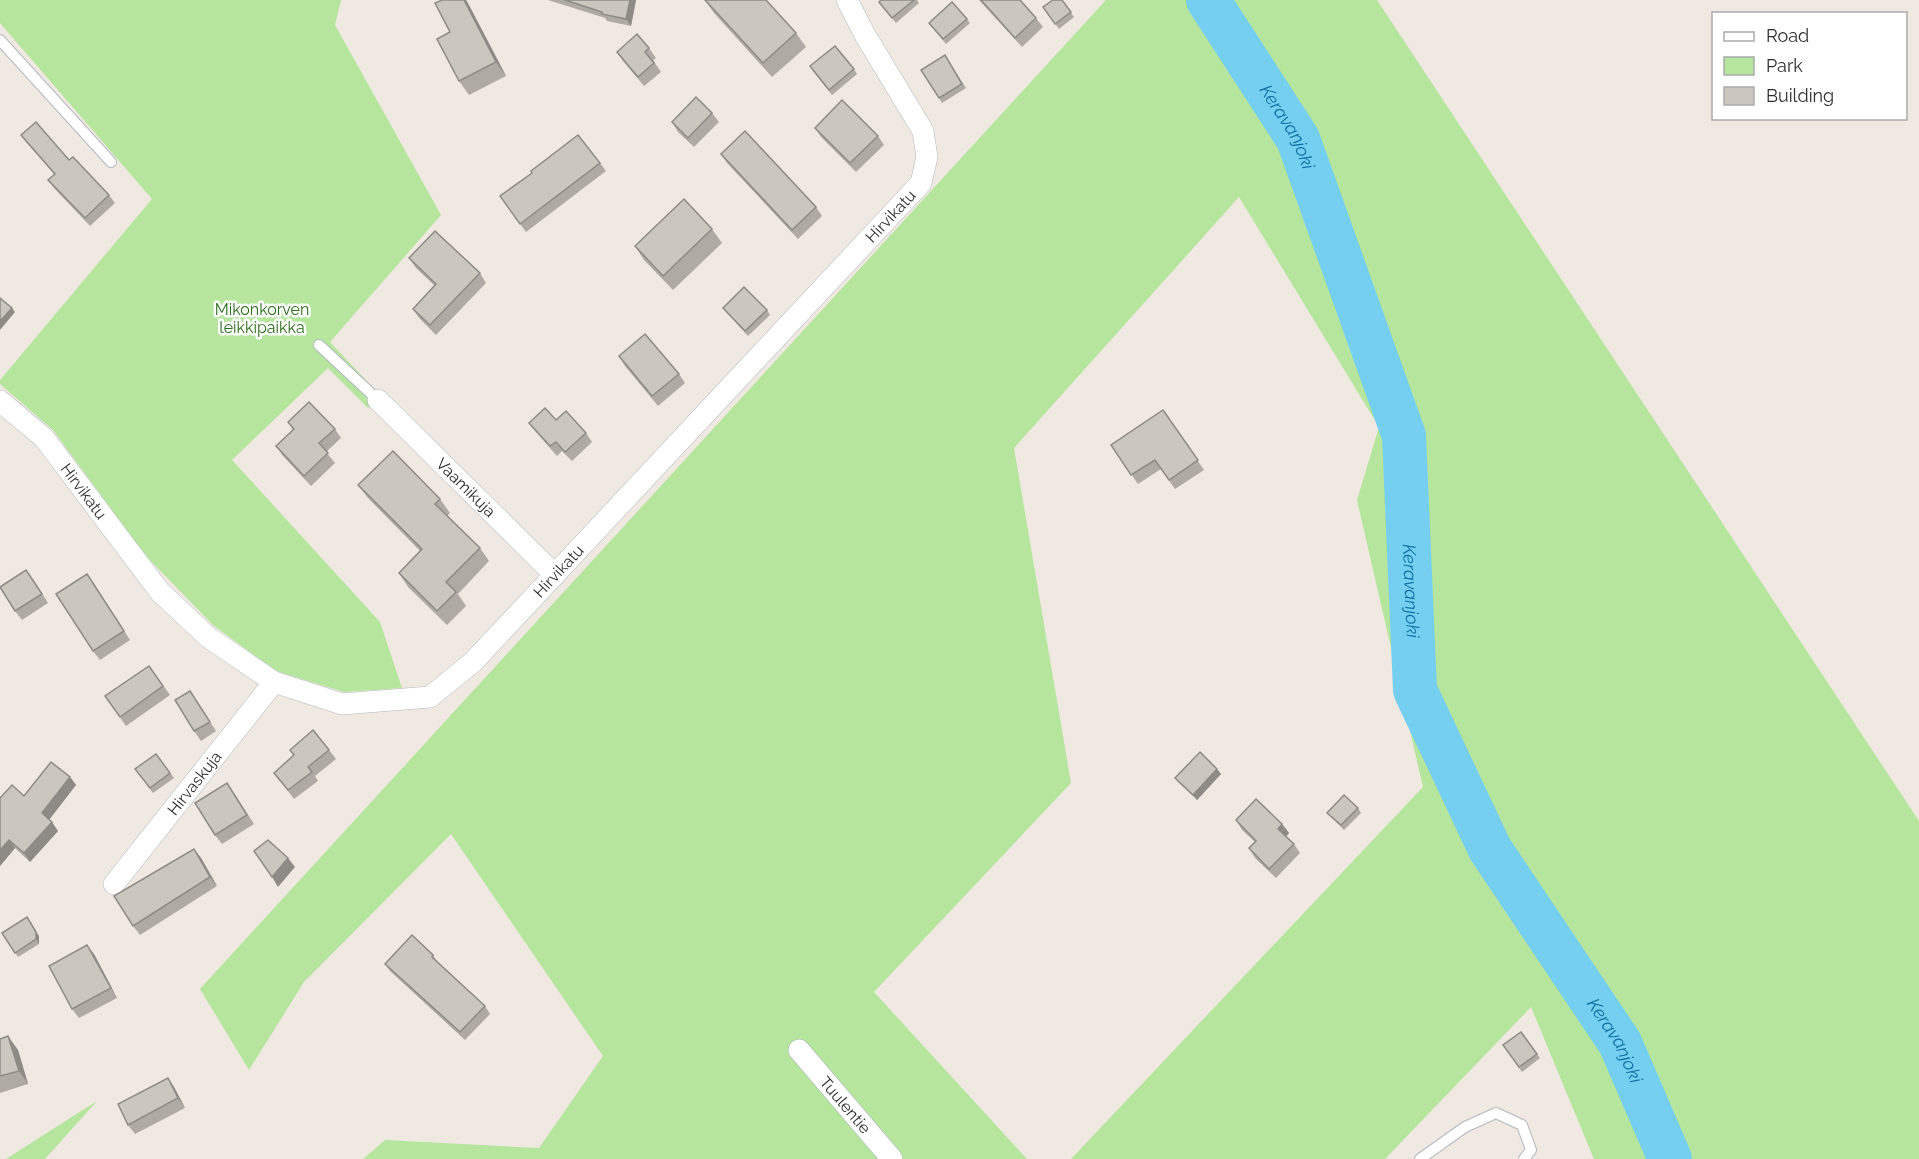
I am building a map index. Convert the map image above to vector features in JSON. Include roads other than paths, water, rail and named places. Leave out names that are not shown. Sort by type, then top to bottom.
[{"type":"street","name":"Hirvikatu","points":[[0,401],[44,438],[160,592],[208,637],[274,682],[342,704],[430,697],[473,663],[921,183],[927,157],[923,131],[846,0]]},
{"type":"street","name":"Vaamikuja","points":[[378,400],[555,575]]},
{"type":"street","name":"Hirvaskuja","points":[[114,884],[274,682]]},
{"type":"street","name":"Tuulentie","points":[[799,1050],[892,1159]]},
{"type":"lane","points":[[0,40],[111,162]]},
{"type":"lane","points":[[319,345],[378,400]]},
{"type":"lane","points":[[1420,1159],[1465,1127],[1496,1113],[1522,1125],[1532,1150],[1524,1159]]},
{"type":"waterway","name":"Keravanjoki","points":[[1208,0],[1298,139],[1404,436],[1415,690],[1490,849],[1620,1043],[1670,1159]]},
{"type":"park label","name":"Mikonkorven leikkipaikka","points":[[262,318]]}]
